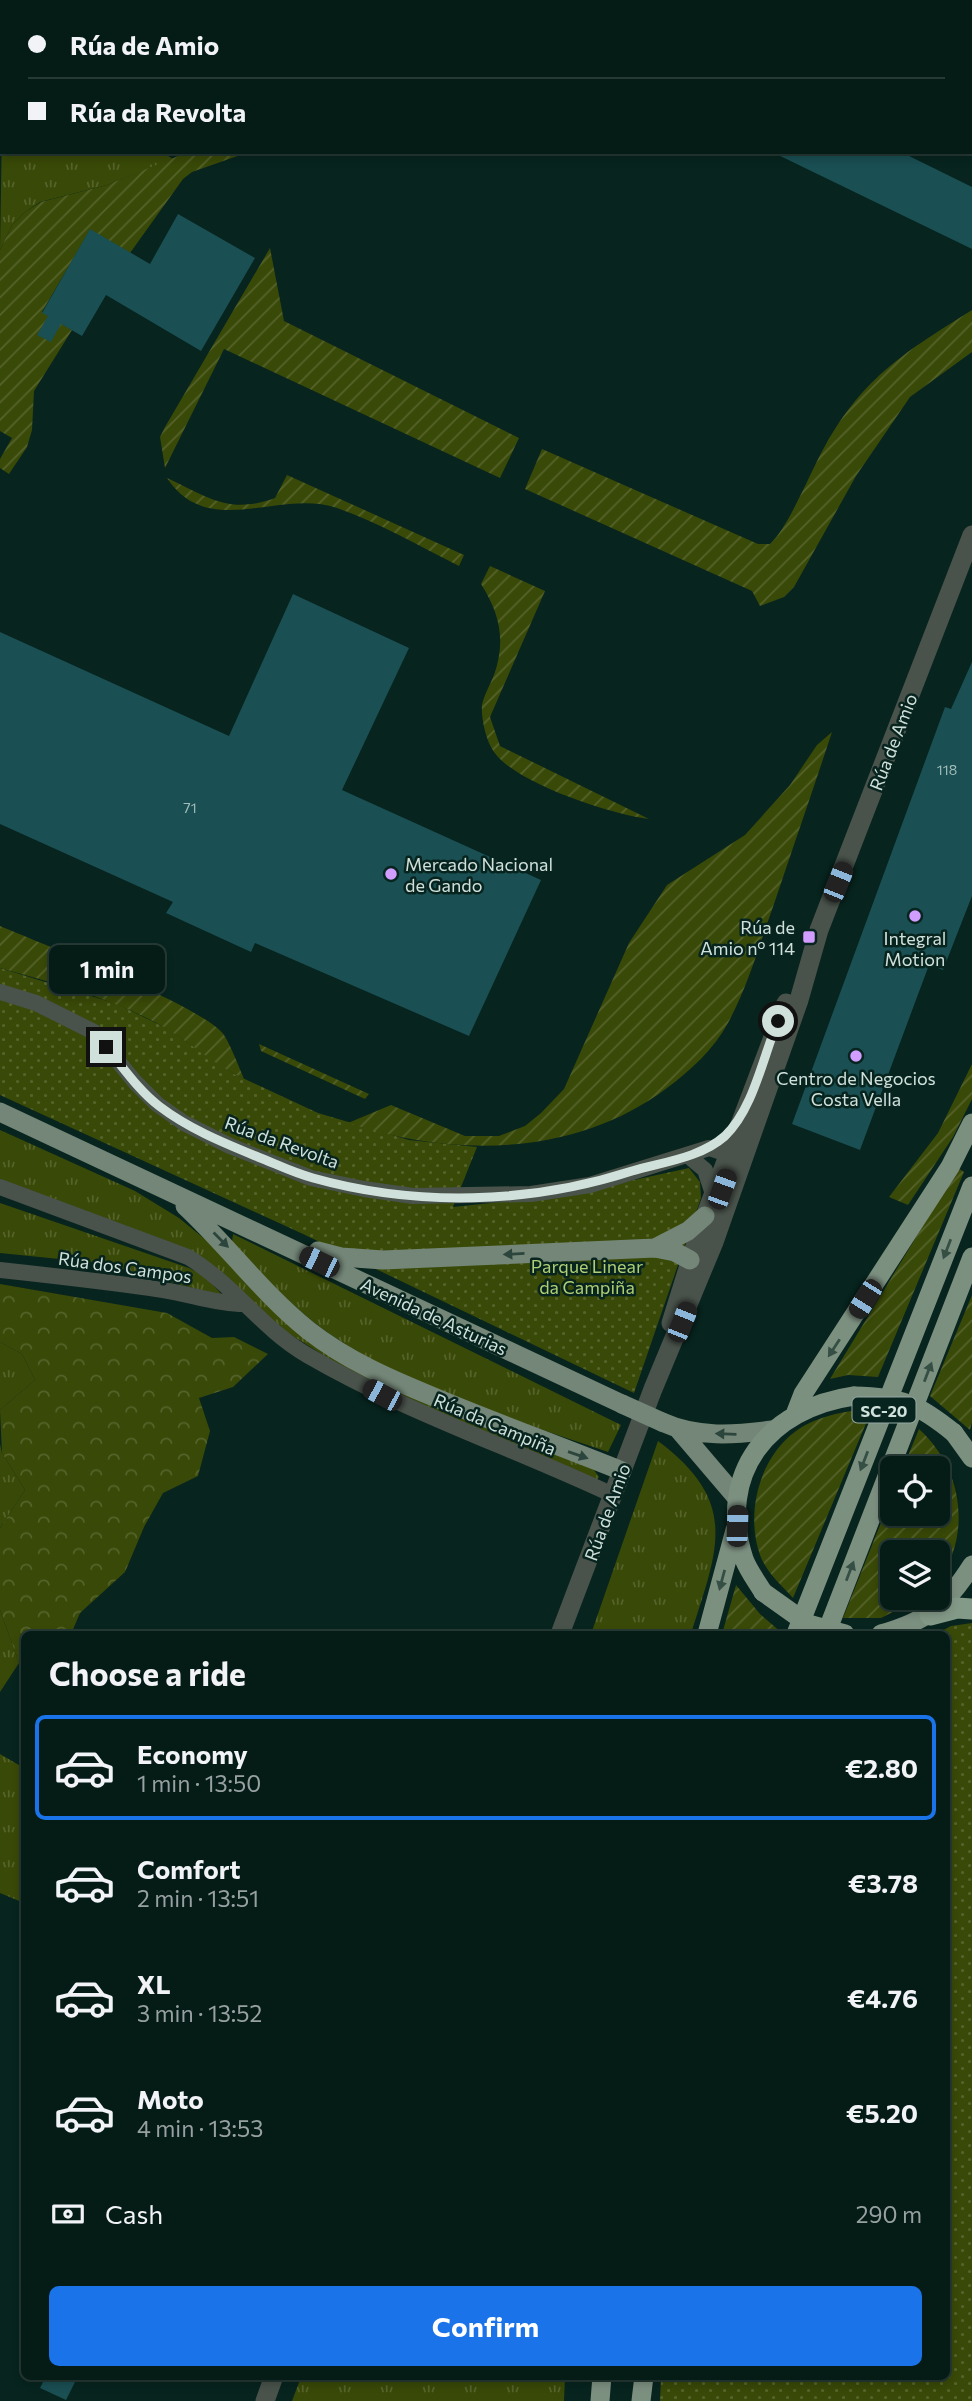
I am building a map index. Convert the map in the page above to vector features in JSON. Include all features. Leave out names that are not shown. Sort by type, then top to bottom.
[{"type":"highway","points":[[796,1412],[803,1394],[950,1167],[972,1123]]},
{"type":"highway","name":"SC-20","points":[[797,1631],[972,1186]]},
{"type":"highway","name":"SC-20","points":[[827,1631],[972,1257]]},
{"type":"highway","points":[[834,1631],[808,1624],[763,1592],[745,1561],[737,1526],[737,1498],[749,1461],[772,1430],[796,1412],[824,1400],[854,1396],[891,1396],[926,1411],[954,1433],[972,1458]]},
{"type":"highway","points":[[708,1631],[737,1526]]},
{"type":"highway","points":[[919,1625],[957,1588],[972,1565]]},
{"type":"highway","points":[[894,1631],[919,1625],[957,1608],[972,1609]]},
{"type":"highway","points":[[600,2401],[602,2380]]},
{"type":"highway","points":[[641,2401],[643,2380]]},
{"type":"main road","name":"Avenida de Asturias","points":[[0,1112],[671,1426]]},
{"type":"main road","points":[[172,1193],[225,1243],[277,1303],[346,1357],[386,1377],[531,1437],[622,1471]]},
{"type":"main road","points":[[655,1248],[713,1219]]},
{"type":"main road","points":[[276,1241],[341,1257],[383,1260],[655,1248],[675,1252],[690,1260]]},
{"type":"main road","points":[[671,1426],[731,1435],[772,1430]]},
{"type":"main road","points":[[671,1426],[737,1498]]},
{"type":"street","name":"Rúa de Amio","points":[[561,1631],[653,1388],[682,1322],[713,1219],[769,1086],[799,1000],[813,948],[972,535]]},
{"type":"street","name":"Rúa de Amio","points":[[713,1219],[718,1151],[747,1100],[788,996],[813,948]]},
{"type":"street","name":"Rúa da Revolta","points":[[0,992],[36,1003],[94,1032],[135,1082],[157,1104],[184,1123],[230,1146],[311,1178],[413,1196],[493,1196],[590,1185],[686,1159],[719,1159],[718,1151]]},
{"type":"street","name":"Rúa de Amio","points":[[718,1151],[739,1143],[751,1113],[769,1086]]},
{"type":"street","name":"Rúa de Amio","points":[[653,1388],[690,1260],[719,1207],[731,1160],[718,1151]]},
{"type":"street","points":[[686,1159],[705,1170],[713,1194]]},
{"type":"street","name":"Rúa da Campiña","points":[[0,1187],[188,1257],[211,1270],[279,1338],[382,1395],[613,1495]]},
{"type":"street","name":"Rúa de Amio","points":[[682,1322],[684,1301],[696,1269],[690,1260]]},
{"type":"street","name":"Rúa dos Campos","points":[[0,1270],[95,1280],[188,1294],[226,1304],[244,1304]]},
{"type":"street","points":[[265,2401],[273,2380]]},
{"type":"green space","points":[[2,154],[165,154],[173,159],[107,185],[40,202],[12,225],[0,250]]},
{"type":"green space","points":[[183,154],[243,154],[192,172],[183,179],[130,253],[90,230],[42,312],[72,330],[34,391],[32,430],[27,447],[9,474],[0,468],[0,459],[12,438],[0,431],[0,250],[12,225],[25,212],[41,202],[107,185]]},
{"type":"green space","points":[[270,248],[284,321],[519,438],[500,478],[224,349],[165,468],[160,437]]},
{"type":"green space","points":[[972,310],[972,352],[910,397],[856,476],[794,587],[784,597],[760,606],[752,591],[525,489],[542,449],[758,544],[770,544],[792,512],[825,446],[855,401],[907,353]]},
{"type":"green space","points":[[287,475],[464,555],[459,566],[383,527],[337,508],[292,504],[224,510],[203,506],[184,497],[167,478],[219,502],[244,505],[275,498]]},
{"type":"green space","points":[[490,566],[545,591],[490,717],[500,746],[649,819],[612,811],[566,796],[522,775],[505,764],[494,752],[486,736],[482,711],[500,651],[497,617],[481,584]]},
{"type":"green space","points":[[832,732],[742,994],[722,1033],[709,1051],[676,1081],[631,1111],[593,1128],[554,1139],[513,1144],[430,1142],[348,1123],[391,1105],[465,1136],[499,1136],[525,1126],[564,1089],[629,943],[667,885],[745,835],[790,785],[817,745]]},
{"type":"green space","points":[[0,926],[155,993],[211,1023],[224,1035],[244,1079],[148,1018],[86,993],[0,968]]},
{"type":"green space","name":"Parque Linear da Campiña","points":[[0,968],[117,1004],[168,1029],[234,1074],[318,1113],[409,1140],[477,1147],[453,1207],[565,1195],[689,1168],[700,1182],[701,1198],[634,1393],[303,1234],[0,1095]]},
{"type":"green space","points":[[259,1044],[369,1094],[365,1099],[261,1051]]},
{"type":"green space","points":[[972,1064],[972,1099],[953,1137],[908,1205],[889,1197],[938,1133]]},
{"type":"green space","points":[[0,1130],[135,1191],[179,1218],[212,1245],[311,1342],[594,1470],[599,1477],[596,1481],[561,1468],[347,1370],[269,1321],[228,1278],[0,1181]]},
{"type":"green space","points":[[958,1168],[964,1172],[878,1377],[848,1375],[830,1379]]},
{"type":"green space","points":[[0,1203],[189,1268],[205,1276],[223,1296],[99,1263],[0,1253]]},
{"type":"green space","points":[[233,1234],[621,1425],[608,1452],[459,1399],[384,1366],[350,1347],[320,1327],[285,1297],[232,1242]]},
{"type":"green space","points":[[0,1284],[167,1313],[212,1338],[234,1337],[268,1354],[233,1387],[199,1398],[210,1431],[198,1476],[163,1493],[144,1527],[125,1572],[80,1613],[72,1631],[21,1631],[21,1663],[0,1610],[0,1528],[25,1490],[2,1453],[0,1410],[35,1380],[22,1354],[0,1342]]},
{"type":"green space","points":[[972,1295],[972,1422],[970,1430],[930,1396]]},
{"type":"green space","points":[[0,1342],[22,1354],[35,1380],[0,1410]]},
{"type":"green space","points":[[872,1409],[793,1598],[770,1573],[760,1555],[755,1536],[756,1497],[762,1478],[770,1460],[782,1444],[797,1431],[828,1416]]},
{"type":"green space","points":[[919,1429],[941,1456],[908,1456]]},
{"type":"green space","points":[[658,1441],[684,1464],[702,1486],[712,1507],[714,1552],[692,1631],[592,1631]]},
{"type":"green space","points":[[0,1444],[2,1453],[25,1490],[0,1528]]},
{"type":"green space","points":[[950,1475],[958,1502],[959,1523],[950,1560],[950,1540],[880,1540],[880,1610],[897,1610],[881,1618],[843,1618],[880,1525],[950,1526]]},
{"type":"green space","points":[[736,1585],[760,1614],[780,1631],[723,1631]]},
{"type":"green space","points":[[0,1610],[19,1663],[0,1692]]},
{"type":"green space","points":[[972,1623],[972,2401],[660,2401],[661,2380],[950,2380],[950,1631],[942,1631],[951,1626]]},
{"type":"green space","points":[[0,1754],[21,1766],[21,1902],[0,1893]]},
{"type":"green space","points":[[300,2380],[565,2380],[564,2401],[292,2401]]},
{"type":"building","points":[[776,154],[905,154],[972,187],[972,249]]},
{"type":"building","points":[[178,214],[255,258],[201,351],[106,295],[82,336],[61,324],[51,342],[37,335],[48,316],[42,313],[90,229],[150,264]]},
{"type":"building","points":[[293,594],[409,648],[342,790],[541,880],[469,1036],[255,943],[251,952],[166,913],[173,902],[0,824],[0,632],[229,736]]},
{"type":"building","points":[[972,662],[972,896],[943,970],[929,965],[860,1150],[792,1124],[945,707],[951,709]]},
{"type":"building","points":[[88,964],[112,974],[103,997],[79,987]]},
{"type":"building","points":[[44,2380],[76,2380],[66,2400],[40,2388]]},
{"type":"place","name":"Mercado Nacional de Gando","points":[[391,874]]},
{"type":"place","name":"Integral Motion","points":[[915,916]]},
{"type":"place","name":"Rúa de Amio nº 114","points":[[809,937]]},
{"type":"place","name":"Centro de Negocios Costa Vella","points":[[856,1056]]},
{"type":"route","points":[[106,1047],[157,1104],[184,1123],[230,1146],[311,1178],[413,1196],[468,1197],[531,1194],[590,1185],[709,1148],[732,1127],[747,1100],[778,1021]]}]
